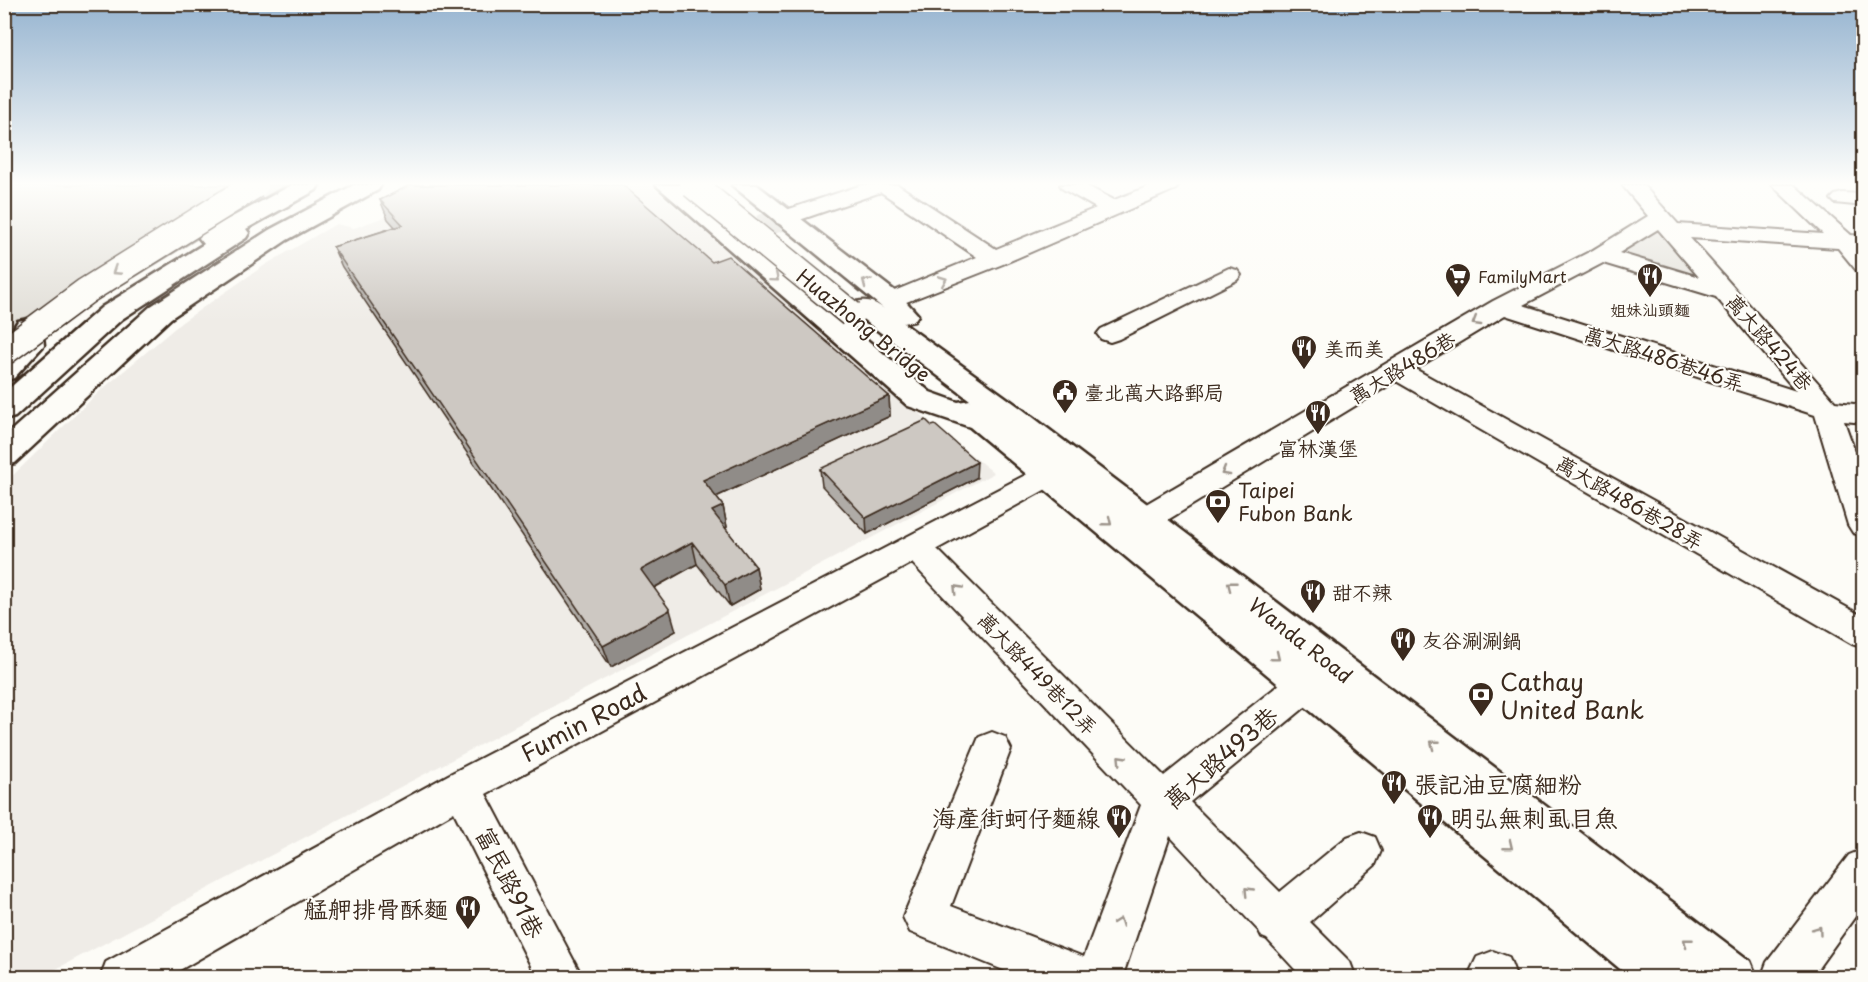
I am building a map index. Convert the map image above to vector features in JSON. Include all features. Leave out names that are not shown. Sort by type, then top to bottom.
[{"type":"main road","points":[[4,352],[86,291],[182,231]]},
{"type":"main road","points":[[4,410],[112,313],[135,289],[222,231]]},
{"type":"main road","points":[[112,313],[240,231]]},
{"type":"main road","points":[[10,444],[139,310],[263,231]]},
{"type":"main road","points":[[10,444],[161,312],[286,231]]},
{"type":"main road","points":[[722,231],[919,399],[990,414]]},
{"type":"main road","name":"Huazhong Bridge","points":[[759,231],[869,308]]},
{"type":"main road","name":"Huazhong Bridge","points":[[772,231],[869,308],[990,414]]},
{"type":"main road","points":[[797,231],[869,308],[913,326],[966,368],[990,414]]},
{"type":"main road","points":[[4,372],[30,345],[28,327]]},
{"type":"main road","name":"Wanda Road","points":[[990,414],[1049,475],[1308,682],[1670,978]]},
{"type":"main road","name":"Wanda Road","points":[[990,414],[1145,519],[1733,978]]},
{"type":"street","points":[[952,231],[995,259]]},
{"type":"street","points":[[869,308],[995,259],[1060,231]]},
{"type":"street","name":"萬大路486巷","points":[[1145,519],[1502,306],[1651,231]]},
{"type":"street","name":"萬大路424巷","points":[[1671,231],[1827,410],[1863,525]]},
{"type":"street","points":[[1733,231],[1854,243]]},
{"type":"street","points":[[1839,231],[1854,243],[1863,264]]},
{"type":"street","points":[[1601,255],[1727,293]]},
{"type":"street","points":[[1110,334],[1229,275]]},
{"type":"street","name":"萬大路486巷46弄","points":[[1502,306],[1827,410],[1863,414]]},
{"type":"street","name":"萬大路486巷28弄","points":[[1396,370],[1863,634]]},
{"type":"street","name":"Fumin Road","points":[[122,978],[462,787],[1049,475]]},
{"type":"street","name":"萬大路449巷12弄","points":[[914,545],[1277,922],[1334,978]]},
{"type":"street","name":"萬大路493巷","points":[[1099,978],[1162,801],[1308,682]]},
{"type":"street","points":[[992,749],[925,917],[1081,978]]},
{"type":"street","name":"富民路91巷","points":[[462,787],[561,978]]},
{"type":"street","points":[[1277,922],[1361,851]]},
{"type":"street","points":[[1783,978],[1863,869]]},
{"type":"shaded area","points":[[5,231],[210,231],[84,308],[5,364]]},
{"type":"shaded area","points":[[324,231],[704,231],[873,376],[994,473],[41,977],[5,978],[5,483],[99,392],[182,322],[265,265]]},
{"type":"shaded area","points":[[1644,231],[1664,232],[1700,275],[1690,279],[1611,251]]},
{"type":"building","points":[[384,231],[676,231],[712,262],[728,256],[889,396],[703,480],[723,506],[712,511],[756,567],[725,585],[692,542],[641,570],[670,610],[603,646],[333,247]]},
{"type":"building","points":[[926,420],[932,426],[935,425],[977,462],[866,518],[820,469]]},
{"type":"tunnel","points":[[727,238],[748,231]]},
{"type":"place","name":"FamilyMart","points":[[1458,299]]},
{"type":"place","name":"姐妹汕頭麵","points":[[1650,299]]},
{"type":"place","name":"美而美","points":[[1304,371]]},
{"type":"place","name":"臺北萬大路郵局","points":[[1065,415]]},
{"type":"place","name":"富林漢堡","points":[[1318,436]]},
{"type":"place","name":"Taipei Fubon Bank","points":[[1218,525]]},
{"type":"place","name":"甜不辣","points":[[1313,615]]},
{"type":"place","name":"友谷涮涮鍋","points":[[1403,663]]},
{"type":"place","name":"Cathay United Bank","points":[[1481,718]]},
{"type":"place","name":"張記油豆腐細粉","points":[[1394,806]]},
{"type":"place","name":"海產街蚵仔麵線","points":[[1119,840]]},
{"type":"place","name":"明弘無刺虱目魚","points":[[1430,840]]},
{"type":"place","name":"艋舺排骨酥麵","points":[[468,931]]}]
